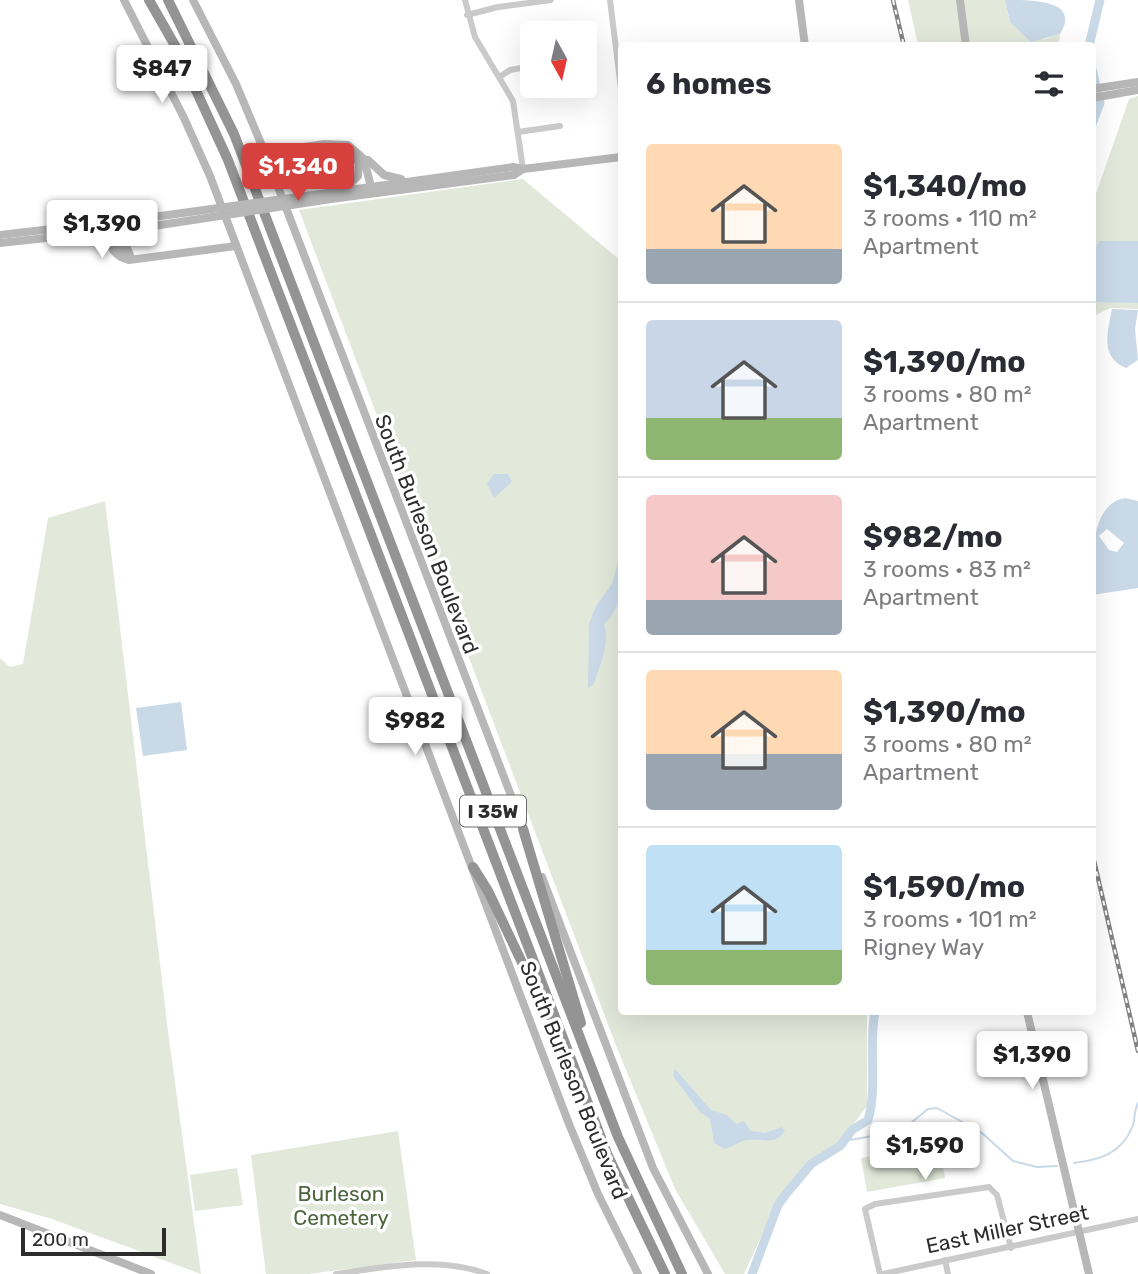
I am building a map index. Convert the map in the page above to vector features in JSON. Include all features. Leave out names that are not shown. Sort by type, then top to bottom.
[{"type":"highway","name":"I 35W","points":[[149,0],[177,49],[228,160],[580,1084],[622,1189],[665,1274]]},
{"type":"highway","name":"I 35W","points":[[168,0],[210,79],[234,134],[597,1083],[643,1195],[682,1274]]},
{"type":"highway","points":[[523,829],[597,1083]]},
{"type":"highway","points":[[472,867],[488,891],[580,1084]]},
{"type":"main road","name":"South Burleson Boulevard","points":[[124,0],[184,118],[236,246],[569,1124],[598,1194],[638,1274]]},
{"type":"main road","name":"South Burleson Boulevard","points":[[193,0],[234,80],[265,153],[653,1168],[708,1274]]},
{"type":"main road","points":[[799,0],[804,42]]},
{"type":"main road","points":[[960,0],[965,42]]},
{"type":"main road","points":[[1096,88],[1138,82]]},
{"type":"main road","points":[[1096,97],[1138,90]]},
{"type":"main road","points":[[265,153],[324,144],[348,145],[384,174],[399,179],[421,179]]},
{"type":"main road","points":[[342,194],[355,181],[359,169],[356,157],[348,145]]},
{"type":"main road","points":[[359,152],[368,169],[372,190]]},
{"type":"main road","points":[[372,190],[421,179],[618,157]]},
{"type":"main road","points":[[0,243],[372,190],[514,175],[523,169]]},
{"type":"main road","points":[[133,260],[124,241],[133,229],[147,222]]},
{"type":"main road","points":[[109,227],[119,249],[133,260]]},
{"type":"main road","points":[[109,227],[111,248]]},
{"type":"main road","points":[[0,235],[109,227],[133,229]]},
{"type":"main road","points":[[46,238],[93,237],[120,257],[133,260],[236,246]]},
{"type":"main road","points":[[1028,1015],[1089,1274]]},
{"type":"main road","points":[[0,1215],[151,1274]]},
{"type":"street","points":[[465,0],[475,37],[501,76],[513,101],[523,169]]},
{"type":"street","points":[[467,15],[551,0]]},
{"type":"street","points":[[610,0],[618,65]]},
{"type":"street","points":[[501,76],[510,70],[520,68]]},
{"type":"street","points":[[518,132],[561,127]]},
{"type":"street","points":[[881,1274],[865,1209],[875,1204],[992,1188],[997,1195],[1011,1248]]},
{"type":"street","name":"East Miller Street","points":[[881,1274],[1138,1219]]},
{"type":"street","points":[[945,1260],[948,1274]]},
{"type":"street","points":[[337,1274],[414,1265],[450,1265],[486,1274]]},
{"type":"green space","points":[[908,0],[1005,0],[1010,22],[1044,39],[1060,34],[1059,42],[917,42]]},
{"type":"green space","points":[[1138,96],[1138,309],[1110,308],[1096,315],[1096,194],[1129,99]]},
{"type":"green space","points":[[523,179],[618,258],[618,1015],[867,1015],[867,1106],[838,1145],[811,1161],[777,1202],[744,1274],[725,1274],[675,1189],[617,1048],[299,210]]},
{"type":"green space","points":[[105,501],[168,1031],[201,1274],[52,1219],[0,1204],[0,658],[10,667],[23,664],[48,518]]},
{"type":"green space","name":"Burleson Cemetery","points":[[398,1131],[416,1260],[309,1274],[266,1274],[251,1155]]},
{"type":"green space","points":[[939,1145],[945,1178],[867,1192],[861,1158]]},
{"type":"green space","points":[[237,1168],[243,1205],[195,1211],[190,1175]]},
{"type":"water","points":[[1005,0],[1040,2],[1059,8],[1064,14],[1065,23],[1060,34],[1031,42],[1010,22]]},
{"type":"water","points":[[1100,241],[1138,241],[1138,303],[1096,302],[1096,247]]},
{"type":"water","points":[[1112,309],[1138,310],[1135,329],[1138,360],[1126,368],[1112,357],[1107,343]]},
{"type":"water","points":[[494,474],[508,474],[512,482],[494,498],[487,483]]},
{"type":"water","points":[[1125,498],[1138,501],[1138,588],[1096,594],[1096,534],[1104,512],[1113,503]],"holes":[[[1107,529],[1124,543],[1117,552],[1109,550],[1099,536]]]},
{"type":"water","points":[[618,563],[618,603],[604,624],[604,654],[594,684],[588,688],[589,624],[596,606],[612,584]]},
{"type":"water","points":[[181,702],[187,750],[143,756],[136,708]]},
{"type":"water","points":[[675,1069],[711,1110],[727,1115],[736,1124],[744,1121],[751,1131],[765,1133],[782,1127],[785,1131],[776,1139],[752,1139],[725,1149],[714,1143],[710,1119],[700,1112],[673,1076]]},
{"type":"waterway","points":[[1090,42],[1100,0]]},
{"type":"waterway","points":[[1096,86],[1100,103],[1096,114]]},
{"type":"waterway","points":[[752,1274],[778,1205],[786,1194],[811,1164],[840,1146],[852,1130],[868,1120],[872,1094],[875,1015]]},
{"type":"waterway","points":[[1074,1163],[1093,1160],[1117,1149],[1129,1135],[1138,1103]]},
{"type":"waterway","points":[[844,1141],[901,1131],[928,1109],[937,1108],[982,1133],[1013,1161],[1037,1167],[1057,1166]]},
{"type":"railway","points":[[893,0],[903,42]]},
{"type":"railway","points":[[1096,869],[1138,1051]]}]
